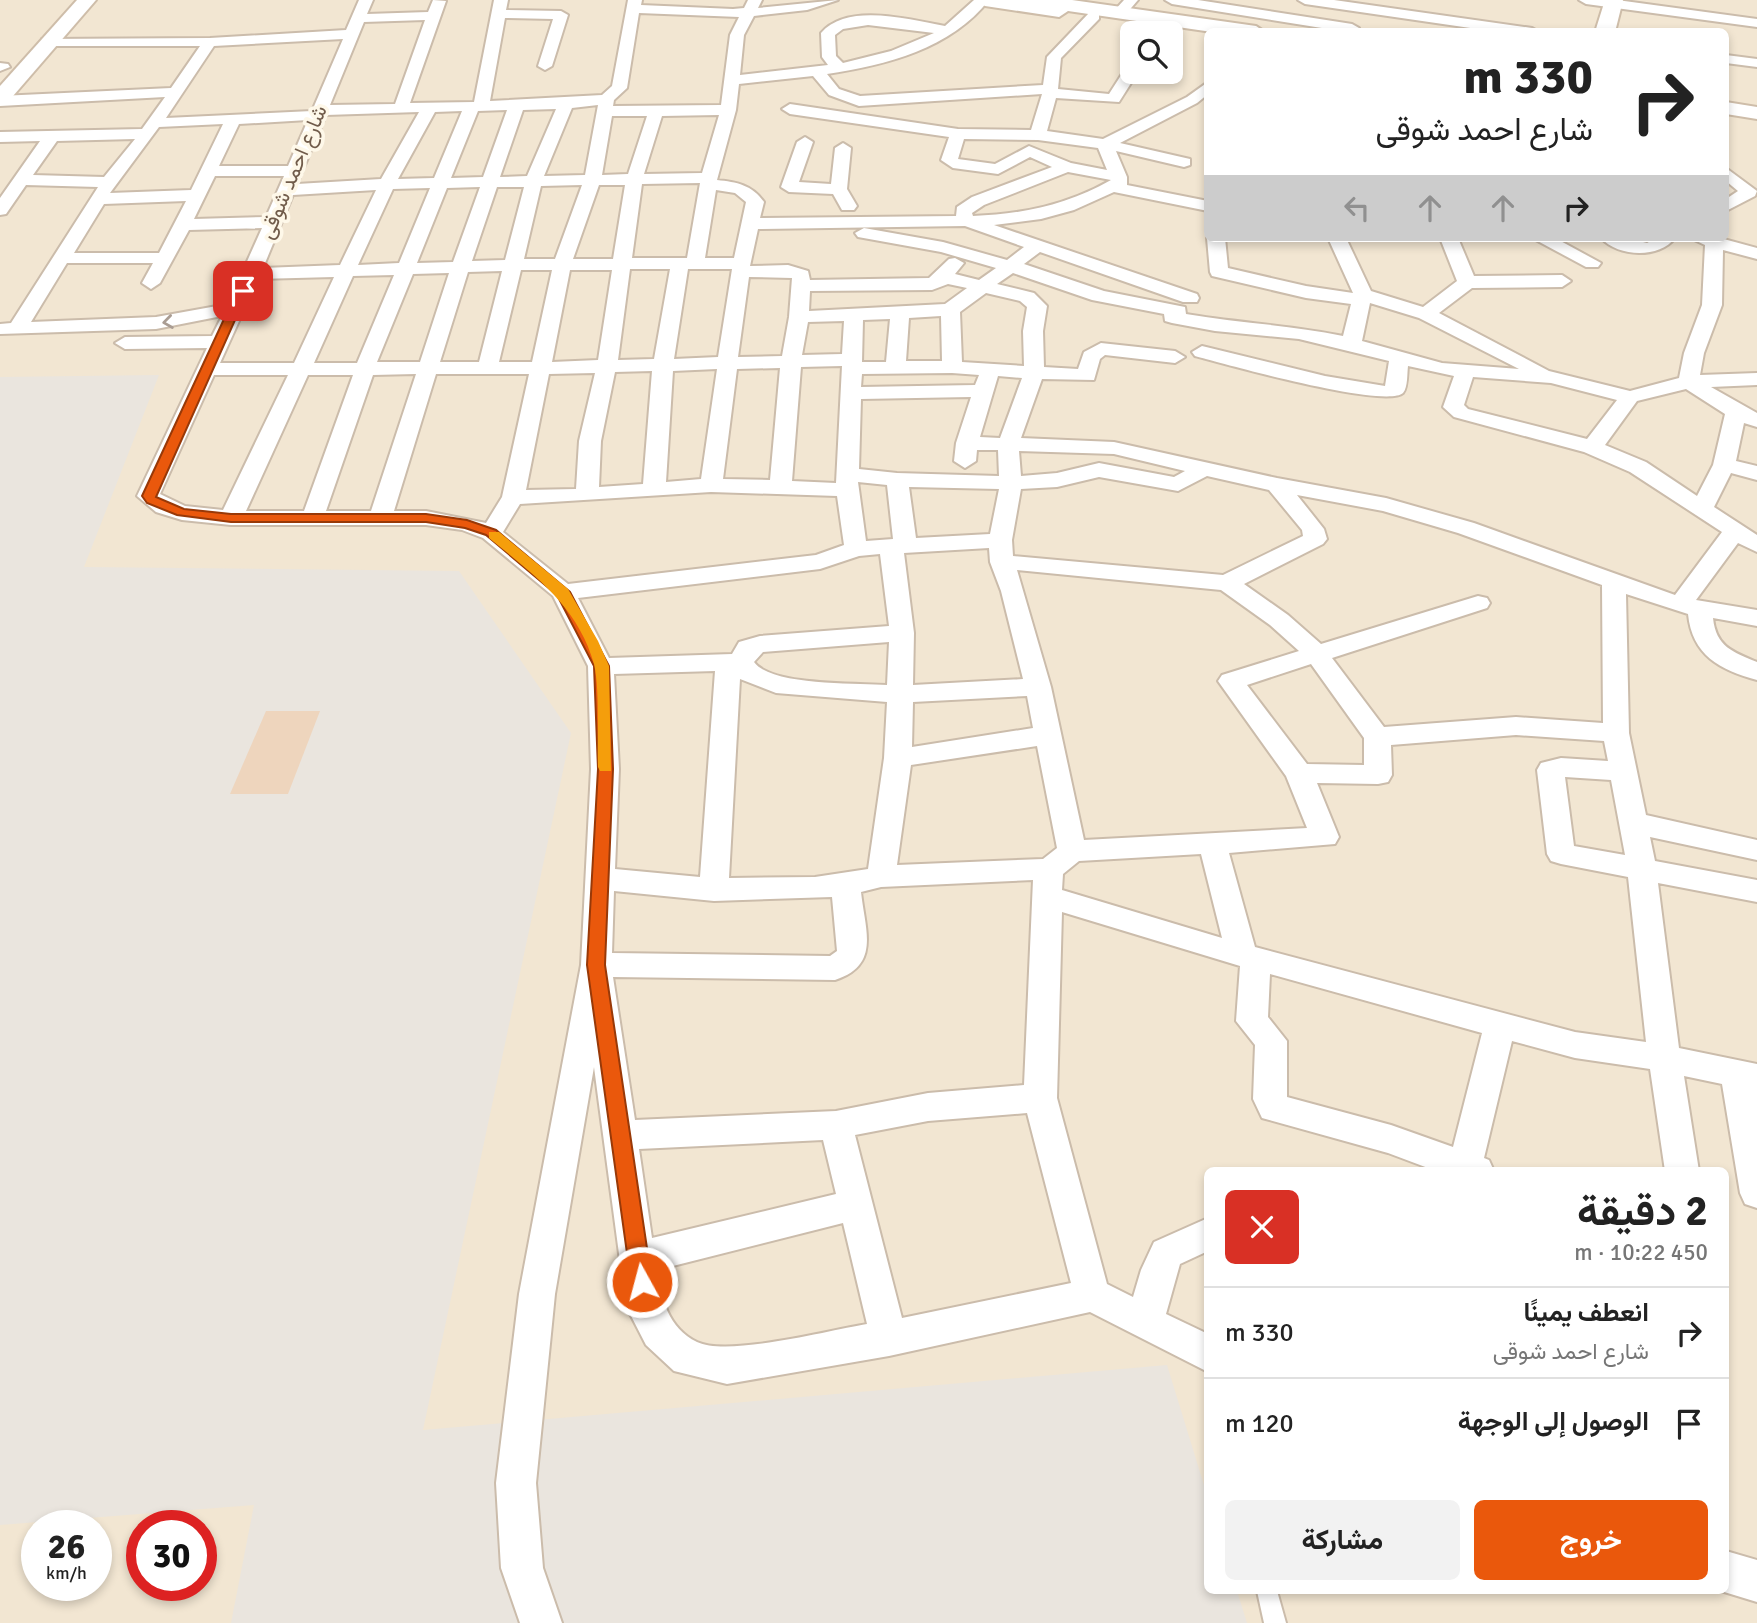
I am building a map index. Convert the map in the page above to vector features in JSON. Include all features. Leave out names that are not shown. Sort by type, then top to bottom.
[{"type":"main road","points":[[1,68],[61,0]]},
{"type":"main road","points":[[0,100],[47,42],[87,0]]},
{"type":"main road","points":[[984,0],[1120,21]]},
{"type":"main road","points":[[1032,0],[1125,6],[1146,16],[1228,28]]},
{"type":"main road","points":[[1606,28],[1613,2]]},
{"type":"main road","points":[[1633,28],[1639,4]]},
{"type":"main road","points":[[1183,31],[1204,33]]},
{"type":"main road","points":[[1729,100],[1757,104]]},
{"type":"main road","points":[[1729,108],[1757,113]]},
{"type":"street","name":"شارع احمد شوقى","points":[[231,518],[182,513],[164,507],[148,496],[251,274],[270,222],[366,0]]},
{"type":"street","points":[[491,533],[513,497],[562,265],[592,181],[606,105],[619,89],[634,5],[810,6],[831,0]]},
{"type":"street","points":[[732,80],[839,68],[899,53],[948,31],[984,0]]},
{"type":"street","points":[[1146,16],[1160,0]]},
{"type":"street","points":[[1172,0],[1352,28]]},
{"type":"street","points":[[1305,0],[1504,28]]},
{"type":"street","points":[[1586,0],[1639,4],[1757,23]]},
{"type":"street","points":[[401,108],[439,1]]},
{"type":"street","points":[[654,488],[663,363],[728,110],[737,35],[751,6]]},
{"type":"street","points":[[313,517],[365,368],[404,268],[438,184],[476,106],[500,7],[561,15],[545,66]]},
{"type":"street","points":[[47,42],[210,42],[432,16]]},
{"type":"street","points":[[1038,135],[1050,91],[1054,57],[1094,16]]},
{"type":"street","points":[[839,68],[829,57],[828,33],[844,24],[904,24],[948,31]]},
{"type":"street","points":[[9,329],[61,258],[109,182],[210,42]]},
{"type":"street","points":[[1729,59],[1757,63]]},
{"type":"street","points":[[817,71],[834,93],[859,101],[1050,91],[1114,99],[1123,84]]},
{"type":"street","points":[[0,100],[174,92]]},
{"type":"street","points":[[1105,144],[1200,101]]},
{"type":"street","points":[[488,368],[533,183],[566,104]]},
{"type":"street","points":[[0,138],[150,128],[318,112],[401,108],[566,104],[606,105],[656,111],[728,110]]},
{"type":"street","points":[[381,516],[460,268],[517,105]]},
{"type":"street","points":[[430,107],[387,184],[303,370],[231,518],[381,516],[446,520],[491,533],[563,592],[601,666],[605,769],[596,965],[537,1294],[516,1483],[522,1568],[541,1623]]},
{"type":"street","points":[[748,224],[965,222],[1054,212],[1117,182],[1190,160],[1038,135],[958,134],[790,109]]},
{"type":"street","points":[[587,495],[590,441],[607,364],[634,181],[656,111]]},
{"type":"street","points":[[151,283],[183,225],[233,120]]},
{"type":"street","points":[[958,134],[949,153],[948,160],[953,163],[998,169],[1029,151],[1067,167],[1204,205]]},
{"type":"street","points":[[0,210],[52,136]]},
{"type":"street","points":[[777,188],[805,142]]},
{"type":"street","points":[[1105,144],[1117,182]]},
{"type":"street","points":[[843,148],[839,189],[848,208],[847,222]]},
{"type":"street","points":[[965,222],[963,211],[969,205],[1067,167]]},
{"type":"street","points":[[207,171],[293,171]]},
{"type":"street","points":[[1729,175],[1754,189],[1729,204]]},
{"type":"street","points":[[22,180],[109,182]]},
{"type":"street","points":[[285,190],[387,184],[709,181],[750,195],[755,202],[740,267],[711,485]]},
{"type":"street","points":[[740,190],[839,189]]},
{"type":"street","points":[[99,199],[196,195]]},
{"type":"street","points":[[183,225],[270,222]]},
{"type":"street","points":[[847,222],[857,230],[875,236],[963,253],[1008,265],[1099,296],[1306,292],[1362,298],[1426,314],[1551,377]]},
{"type":"street","points":[[965,222],[1036,247],[1195,294],[1214,325],[1279,330],[1351,344],[1399,359],[1465,372],[1551,377],[1630,397],[1689,382],[1757,379]]},
{"type":"street","points":[[1163,338],[1195,294],[1214,242]]},
{"type":"street","points":[[1339,242],[1362,298],[1351,344]]},
{"type":"street","points":[[1451,242],[1467,282]]},
{"type":"street","points":[[1550,242],[1592,262]]},
{"type":"street","points":[[1625,242],[1650,249],[1658,248],[1663,242]]},
{"type":"street","points":[[1689,382],[1694,353],[1712,305],[1707,242]]},
{"type":"street","points":[[1714,242],[1757,254]]},
{"type":"street","points":[[799,317],[950,310],[1036,247]]},
{"type":"street","points":[[802,286],[936,283],[963,253]]},
{"type":"street","points":[[61,258],[165,258]]},
{"type":"street","points":[[251,274],[514,265],[687,264],[795,272],[802,277],[802,286],[791,362],[780,486]]},
{"type":"street","points":[[943,277],[1027,297],[1037,304],[1034,373],[1008,444],[1011,483],[1001,551],[1049,735],[1056,872],[1040,1098],[1092,1295]]},
{"type":"street","points":[[1426,314],[1467,282],[1562,281]]},
{"type":"street","points":[[9,329],[156,323],[234,308]]},
{"type":"street","points":[[950,310],[952,367]]},
{"type":"street","points":[[896,367],[900,311]]},
{"type":"street","points":[[854,313],[847,482],[856,549]]},
{"type":"street","points":[[0,345],[218,342]]},
{"type":"street","points":[[852,393],[1034,373],[1087,376],[1091,356],[1106,349],[1175,357]]},
{"type":"street","points":[[1202,352],[1325,382],[1387,392],[1395,389],[1399,359]]},
{"type":"street","points":[[206,369],[540,368],[607,364],[791,362],[952,367],[986,380]]},
{"type":"street","points":[[1465,372],[1454,400],[1454,407],[1461,413],[1591,447],[1637,467],[1757,545]]},
{"type":"street","points":[[962,481],[967,443],[986,380]]},
{"type":"street","points":[[1689,382],[1736,412],[1757,421]]},
{"type":"street","points":[[1591,447],[1630,397]]},
{"type":"street","points":[[1702,508],[1724,465],[1736,412]]},
{"type":"street","points":[[967,443],[1114,448],[1276,485],[1338,495],[1424,515],[1690,607],[1757,618]]},
{"type":"street","points":[[1098,470],[1114,448]]},
{"type":"street","points":[[1724,465],[1757,473]]},
{"type":"street","points":[[513,497],[587,495],[711,485],[780,486],[897,480],[1011,483],[1057,480],[1098,470],[1178,484],[1206,467]]},
{"type":"street","points":[[881,876],[898,758],[902,633],[897,480]]},
{"type":"street","points":[[1227,583],[1315,539],[1313,529],[1276,485]]},
{"type":"street","points":[[1690,607],[1734,532]]},
{"type":"street","points":[[563,592],[820,562],[856,549],[898,546],[1001,551],[1227,583],[1279,620],[1315,652],[1377,737],[1378,775],[1299,773]]},
{"type":"street","points":[[1614,581],[1616,733],[1642,870],[1664,1058],[1681,1167]]},
{"type":"street","points":[[599,878],[714,890],[774,891],[846,885],[881,876],[1056,872],[1213,845],[1325,837],[1299,773],[1231,681],[1315,652],[1478,603]]},
{"type":"street","points":[[1690,607],[1708,646],[1757,672]]},
{"type":"street","points":[[714,890],[735,663],[748,648],[760,644],[902,633]]},
{"type":"street","points":[[601,666],[735,663],[750,675],[776,685],[899,694],[1038,687]]},
{"type":"street","points":[[1377,737],[1516,726],[1616,733]]},
{"type":"street","points":[[898,758],[1049,735]]},
{"type":"street","points":[[1622,771],[1562,766],[1552,770],[1561,854],[1757,891]]},
{"type":"street","points":[[1634,823],[1757,850]]},
{"type":"street","points":[[1213,845],[1249,957],[1252,1021],[1270,1041],[1270,1099],[1274,1108],[1452,1165],[1500,1025]]},
{"type":"street","points":[[1056,872],[1249,957],[1575,1045],[1664,1058],[1747,1076],[1757,1193]]},
{"type":"street","points":[[596,965],[835,968],[849,958],[852,952],[846,885]]},
{"type":"street","points":[[596,965],[644,1306],[659,1333],[687,1358],[727,1366],[889,1339],[1092,1295],[1204,1352]]},
{"type":"street","points":[[621,1135],[835,1125],[928,1107],[1040,1098]]},
{"type":"street","points":[[835,1125],[889,1339]]},
{"type":"street","points":[[639,1258],[857,1205]]},
{"type":"street","points":[[1145,1322],[1159,1270],[1167,1253],[1204,1236]]},
{"type":"street","points":[[1729,1573],[1757,1581]]},
{"type":"lane","points":[[1268,1594],[1275,1623]]},
{"type":"shaded area","points":[[0,0],[1757,0],[1757,1623],[0,1623]]},
{"type":"shaded area","points":[[159,375],[84,567],[459,571],[571,733],[423,1430],[1167,1365],[1204,1485],[1204,1594],[1238,1594],[1247,1623],[231,1623],[254,1505],[190,1510],[126,1510],[126,1515],[112,1516],[112,1510],[21,1510],[21,1523],[0,1525],[0,377]]},
{"type":"building","points":[[266,711],[320,711],[288,794],[230,794]]},
{"type":"slow traffic","points":[[494,535],[563,592],[591,641],[601,666],[605,767]]},
{"type":"route","points":[[243,291],[148,496],[151,500],[182,513],[231,518],[381,516],[426,518],[467,524],[491,533],[520,554],[563,592],[591,641],[601,666],[605,769],[596,965],[642,1282]]}]
